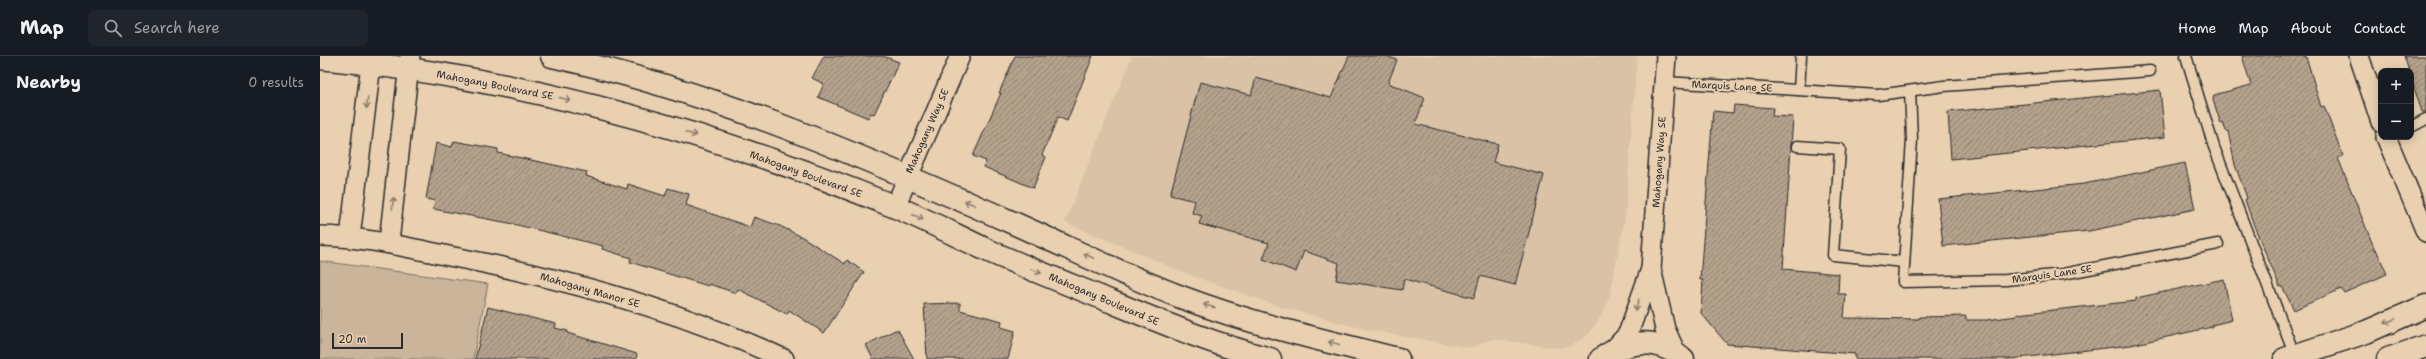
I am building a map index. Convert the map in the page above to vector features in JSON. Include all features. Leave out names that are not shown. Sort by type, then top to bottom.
[{"type":"street","points":[[552,56],[635,77],[706,98],[775,122],[907,176],[1180,297],[1274,328],[1398,359]]},
{"type":"street","name":"Mahogany Way SE","points":[[896,207],[907,176],[960,56]]},
{"type":"street","name":"Mahogany Way SE","points":[[1666,56],[1652,269],[1665,329],[1679,355]]},
{"type":"street","points":[[2359,56],[2378,111]]},
{"type":"street","name":"Mahogany Boulevard SE","points":[[320,58],[410,62],[628,114],[708,139],[896,207],[992,252],[1167,325],[1246,353],[1270,359]]},
{"type":"street","points":[[350,237],[372,60]]},
{"type":"street","points":[[389,242],[410,62]]},
{"type":"street","points":[[2388,140],[2426,232]]},
{"type":"street","name":"Mahogany Manor SE","points":[[320,236],[350,237],[389,242],[516,269],[626,299],[734,335],[784,359]]},
{"type":"street","name":"Mahogany Way SE","points":[[1608,354],[1628,334],[1652,269]]},
{"type":"street","points":[[2290,357],[2366,332],[2426,306]]},
{"type":"street","points":[[1608,354],[1635,342],[1656,343],[1679,355]]},
{"type":"street","points":[[2388,359],[2426,346]]},
{"type":"lane","points":[[1799,90],[1801,56]]},
{"type":"lane","points":[[2186,56],[2214,147],[2290,357]]},
{"type":"lane","name":"Marquis Lane SE","points":[[1665,82],[1878,95],[2150,71]]},
{"type":"lane","name":"Marquis Lane SE","points":[[1910,91],[1912,139],[1903,282],[2006,280],[2063,274],[2218,244]]},
{"type":"lane","points":[[2414,125],[2426,119]]},
{"type":"lane","points":[[1796,146],[1840,150],[1833,254],[1904,262]]},
{"type":"shaded area","points":[[1132,56],[1637,56],[1625,217],[1610,295],[1604,312],[1588,335],[1569,347],[1559,348],[1492,339],[1470,348],[1368,330],[1284,308],[1192,276],[1065,222]]},
{"type":"shaded area","points":[[320,261],[488,284],[473,359],[320,359]]},
{"type":"building","points":[[824,56],[883,56],[899,62],[874,114],[871,113],[868,118],[818,97],[824,84],[812,78]]},
{"type":"building","points":[[1015,56],[1093,56],[1067,121],[1058,117],[1042,155],[1046,157],[1033,188],[984,167],[986,161],[973,156],[1001,93],[999,93]]},
{"type":"building","points":[[1349,56],[1386,56],[1397,60],[1388,83],[1425,98],[1415,124],[1498,144],[1493,162],[1544,175],[1515,285],[1480,276],[1474,298],[1404,279],[1402,290],[1336,280],[1339,263],[1304,251],[1296,272],[1263,259],[1269,243],[1199,224],[1202,216],[1192,213],[1195,201],[1170,195],[1200,82],[1251,95],[1256,78],[1331,98]]},
{"type":"building","points":[[2242,56],[2306,56],[2321,107],[2324,106],[2343,156],[2338,158],[2375,250],[2376,249],[2387,274],[2344,293],[2341,289],[2294,310],[2282,286],[2280,287],[2255,228],[2245,200],[2247,198],[2235,165],[2228,131],[2226,131],[2223,123],[2221,124],[2213,100],[2214,95],[2251,85]]},
{"type":"building","points":[[2404,56],[2426,56],[2426,112],[2422,112],[2414,87],[2414,68],[2408,68]]},
{"type":"building","points":[[2160,90],[2165,137],[1951,159],[1948,112]]},
{"type":"building","points":[[1734,105],[1773,108],[1772,116],[1793,117],[1783,269],[1839,274],[1838,294],[1846,294],[1844,318],[1919,319],[1919,317],[1966,316],[1966,320],[1987,320],[2017,316],[2017,314],[2136,301],[2136,298],[2224,279],[2232,320],[2212,325],[2212,327],[2131,345],[2010,359],[1855,359],[1855,354],[1727,344],[1701,313],[1703,280],[1700,280],[1713,111],[1733,113]]},
{"type":"building","points":[[454,141],[498,149],[498,153],[587,172],[586,176],[627,189],[628,184],[665,196],[668,188],[689,194],[686,205],[750,227],[754,217],[780,226],[804,238],[845,264],[847,260],[864,272],[824,333],[789,310],[787,314],[738,289],[736,293],[709,284],[708,286],[630,262],[631,258],[602,249],[603,246],[509,223],[433,209],[435,201],[426,199],[436,143],[452,147]]},
{"type":"building","points":[[2185,163],[2195,209],[2089,231],[1943,246],[1938,199],[2084,184]]},
{"type":"building","points":[[960,303],[960,310],[1002,321],[1001,327],[1015,331],[1008,359],[927,359],[924,304]]},
{"type":"building","points":[[488,307],[556,324],[555,328],[568,331],[567,333],[637,354],[636,359],[475,359]]},
{"type":"building","points":[[895,330],[898,330],[914,359],[873,359],[866,345]]}]
